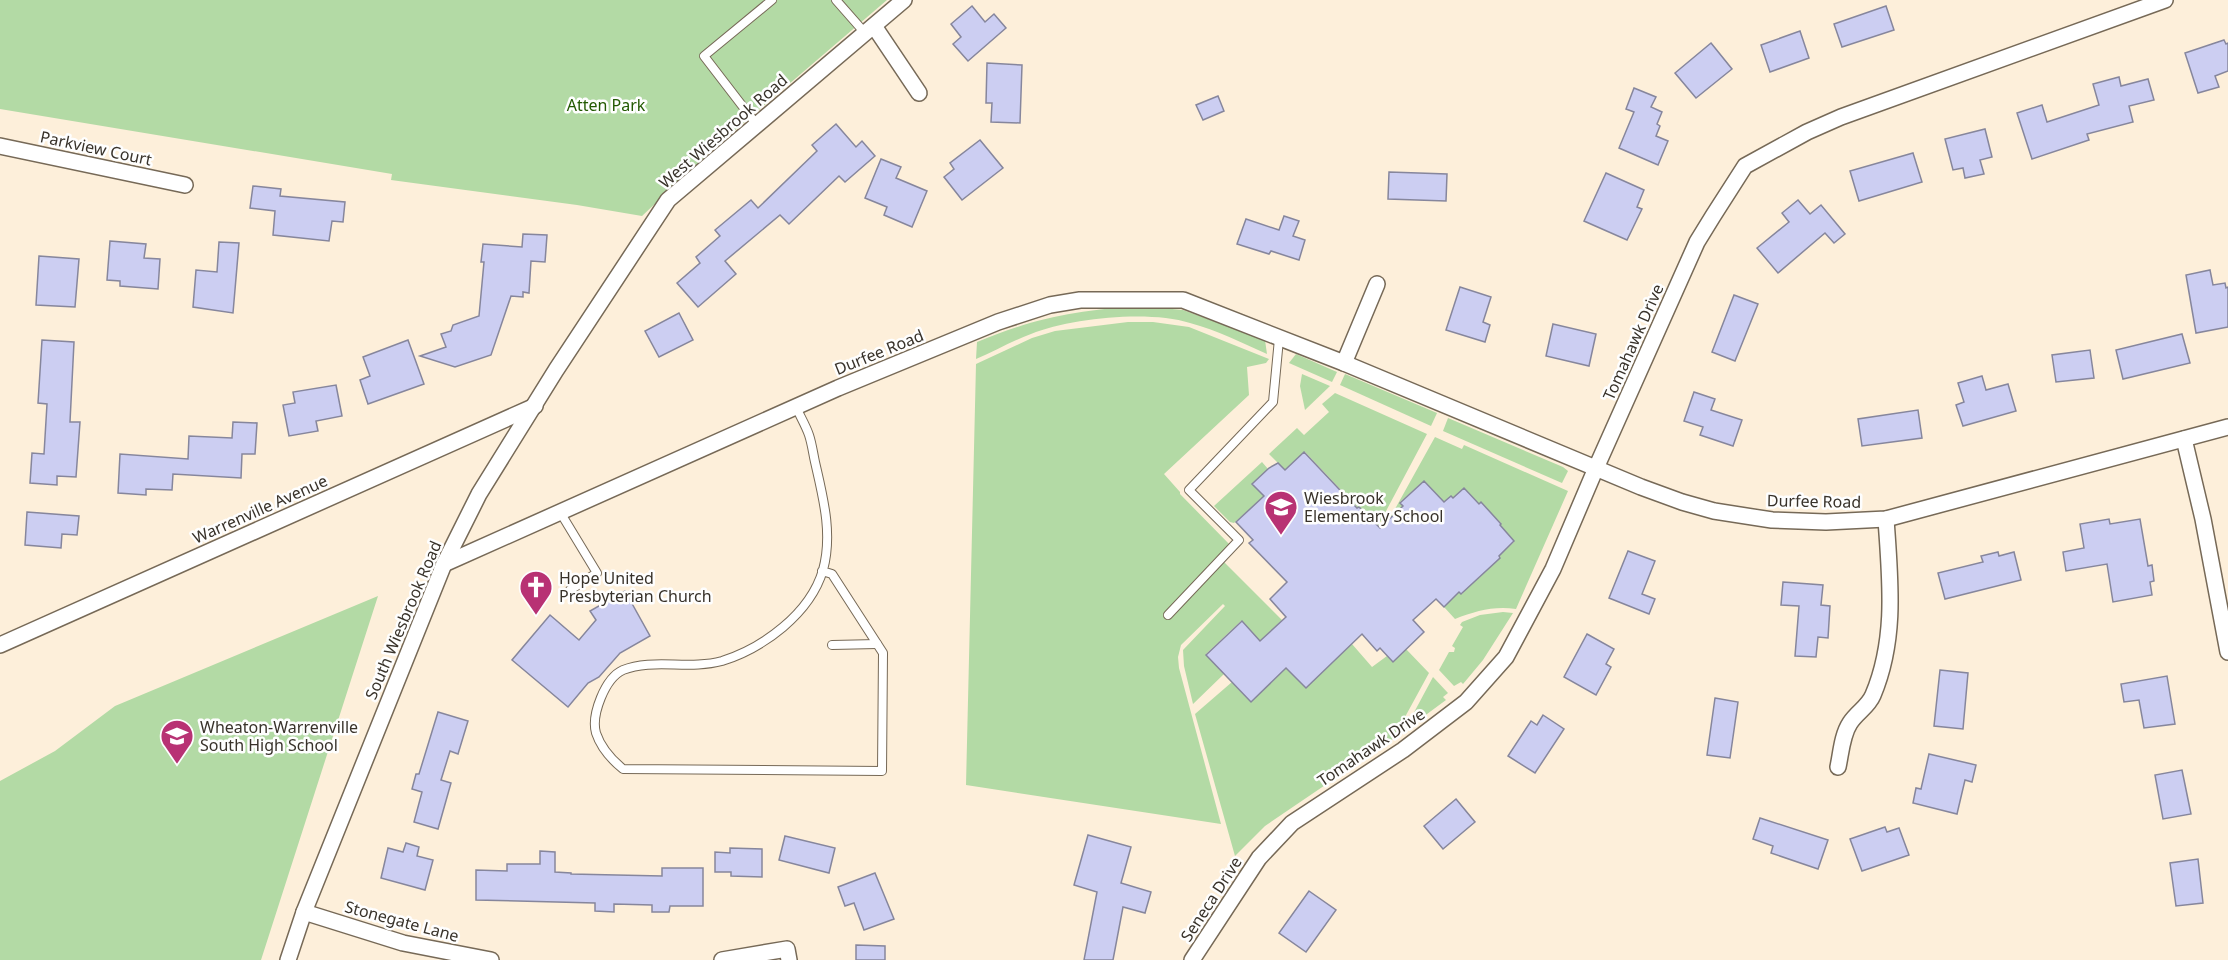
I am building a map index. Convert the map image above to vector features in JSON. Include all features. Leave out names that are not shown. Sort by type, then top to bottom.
[{"type":"street","name":"West Wiesbrook Road","points":[[535,406],[556,370],[668,200],[904,0]]},
{"type":"street","name":"Tomahawk Drive","points":[[1259,858],[1292,823],[1403,750],[1466,702],[1506,657],[1553,569],[1697,242],[1745,166],[1807,132],[1841,117],[2165,0]]},
{"type":"street","points":[[870,29],[919,93]]},
{"type":"street","name":"Parkview Court","points":[[0,146],[186,185]]},
{"type":"street","points":[[1344,363],[1377,284]]},
{"type":"street","name":"Durfee Road","points":[[444,564],[796,407],[998,322],[1050,305],[1080,300],[1183,300],[1344,363],[1672,498],[1714,511],[1772,520],[1797,522],[1886,519],[2228,427]]},
{"type":"street","name":"South Wiesbrook Road","points":[[288,960],[304,912],[444,564],[479,494],[535,406]]},
{"type":"street","name":"Warrenville Avenue","points":[[0,645],[535,406]]},
{"type":"street","points":[[2184,439],[2203,519],[2228,652]]},
{"type":"street","points":[[1838,767],[1846,729],[1852,720],[1868,706],[1887,651],[1892,594],[1886,519]]},
{"type":"street","name":"Seneca Drive","points":[[1192,960],[1259,858]]},
{"type":"street","name":"Stonegate Lane","points":[[304,912],[403,943],[491,960]]},
{"type":"street","points":[[722,960],[788,954]]},
{"type":"lane","points":[[757,125],[704,56],[772,0]]},
{"type":"lane","points":[[836,0],[870,29]]},
{"type":"lane","points":[[1168,615],[1239,540],[1189,490],[1273,402],[1279,339]]},
{"type":"lane","points":[[796,407],[810,436],[824,503],[827,530],[822,571],[802,606],[789,621],[757,646],[720,661],[700,665],[640,666],[622,670],[611,679],[599,702],[596,732],[612,760],[623,769],[882,771],[883,653],[832,574],[822,571]]},
{"type":"lane","points":[[560,512],[597,573],[570,590]]},
{"type":"lane","points":[[832,645],[877,644]]},
{"type":"green space","name":"Atten Park","points":[[0,0],[887,0],[712,150],[642,216],[391,180],[392,174],[0,109]]},
{"type":"green space","points":[[1140,306],[1183,310],[1265,340],[1267,354],[1220,333],[1190,323],[1173,319],[1132,317],[1088,320],[1048,328],[976,359],[977,342],[1018,327],[1057,316]]},
{"type":"green space","points":[[1128,322],[1153,322],[1189,327],[1269,359],[1266,363],[1247,367],[1249,395],[1164,474],[1180,494],[1232,547],[1221,559],[1282,620],[1260,641],[1241,621],[1206,654],[1224,674],[1193,704],[1184,666],[1183,650],[1225,606],[1223,604],[1181,645],[1178,657],[1179,668],[1221,824],[966,785],[976,364],[1032,338],[1055,331]]},
{"type":"green space","points":[[1296,354],[1337,372],[1332,382],[1289,363]]},
{"type":"green space","points":[[1302,374],[1330,386],[1305,410],[1300,386]]},
{"type":"green space","points":[[1345,374],[1437,413],[1431,426],[1340,385]]},
{"type":"green space","points":[[1335,393],[1427,434],[1377,528],[1305,452],[1285,470],[1269,454],[1297,428],[1304,435],[1329,412],[1322,404]]},
{"type":"green space","points":[[1448,418],[1563,467],[1568,471],[1562,483],[1443,431]]},
{"type":"green space","points":[[1435,437],[1462,449],[1464,445],[1568,491],[1516,609],[1485,610],[1455,619],[1444,607],[1459,592],[1462,594],[1476,576],[1479,578],[1514,542],[1500,525],[1501,523],[1497,519],[1495,521],[1479,504],[1451,496],[1444,502],[1424,481],[1400,502],[1403,506],[1390,518]]},
{"type":"green space","points":[[1262,462],[1268,469],[1253,484],[1264,496],[1234,523],[1230,522],[1214,506]]},
{"type":"green space","name":"Wheaton-Warrenville South High School","points":[[378,596],[261,960],[0,960],[0,781],[55,751],[115,706]]},
{"type":"green space","points":[[1513,613],[1483,660],[1463,684],[1461,682],[1454,686],[1439,670],[1449,652],[1454,652],[1455,648],[1452,646],[1463,627],[1460,625],[1480,615]]},
{"type":"green space","points":[[1352,644],[1372,667],[1387,656],[1392,661],[1406,649],[1429,673],[1393,739],[1265,826],[1235,856],[1195,714],[1232,682],[1251,702],[1286,668],[1306,687]]},
{"type":"green space","points":[[1433,677],[1448,693],[1443,697],[1446,700],[1404,731]]},
{"type":"building","points":[[972,6],[985,22],[994,14],[1006,28],[968,61],[953,44],[961,37],[951,24]]},
{"type":"building","points":[[1886,6],[1894,30],[1842,47],[1834,24]]},
{"type":"building","points":[[1800,31],[1809,58],[1770,72],[1761,45]]},
{"type":"building","points":[[2224,40],[2226,44],[2228,43],[2228,71],[2215,76],[2219,87],[2198,93],[2185,53]]},
{"type":"building","points":[[1711,43],[1732,69],[1696,98],[1675,73]]},
{"type":"building","points":[[987,63],[1022,65],[1020,123],[991,122],[992,103],[986,103]]},
{"type":"building","points":[[2119,77],[2121,86],[2148,79],[2154,100],[2129,106],[2133,122],[2087,134],[2089,140],[2032,159],[2017,113],[2042,105],[2047,122],[2099,105],[2093,84]]},
{"type":"building","points":[[1634,88],[1656,97],[1651,107],[1662,112],[1657,124],[1660,126],[1656,136],[1668,141],[1658,165],[1619,148],[1634,112],[1626,109]]},
{"type":"building","points":[[1218,96],[1224,111],[1203,120],[1196,105]]},
{"type":"building","points":[[836,124],[856,147],[862,141],[875,156],[845,182],[839,176],[789,224],[780,215],[725,261],[736,274],[698,307],[677,283],[700,263],[696,257],[720,236],[715,230],[751,200],[758,208],[817,151],[812,145]]},
{"type":"building","points":[[1985,129],[1992,157],[1980,160],[1984,174],[1965,178],[1963,168],[1953,170],[1945,139]]},
{"type":"building","points":[[980,140],[1003,168],[962,200],[944,177],[954,169],[950,163]]},
{"type":"building","points":[[1913,153],[1922,182],[1859,201],[1850,171]]},
{"type":"building","points":[[881,159],[901,167],[896,178],[927,191],[912,227],[884,215],[887,207],[865,198]]},
{"type":"building","points":[[1389,172],[1447,174],[1446,201],[1388,199]]},
{"type":"building","points":[[1606,173],[1644,190],[1637,207],[1642,209],[1627,240],[1584,221]]},
{"type":"building","points":[[253,186],[281,189],[280,196],[345,202],[343,222],[332,221],[329,241],[273,235],[275,211],[250,208]]},
{"type":"building","points":[[1798,200],[1810,214],[1821,205],[1845,234],[1834,243],[1825,233],[1778,273],[1757,248],[1789,222],[1782,213]]},
{"type":"building","points":[[1284,216],[1299,221],[1293,236],[1305,240],[1299,260],[1237,244],[1246,219],[1279,230]]},
{"type":"building","points":[[523,234],[547,235],[545,262],[531,261],[529,293],[523,292],[523,297],[511,296],[491,355],[455,367],[420,356],[446,347],[441,334],[451,331],[453,325],[479,316],[484,262],[481,262],[483,244],[522,247]]},
{"type":"building","points":[[110,241],[146,244],[144,258],[160,259],[158,289],[120,286],[120,281],[107,280]]},
{"type":"building","points":[[219,242],[239,243],[233,313],[193,307],[196,270],[217,272]]},
{"type":"building","points":[[39,256],[79,259],[75,307],[36,305]]},
{"type":"building","points":[[2210,270],[2213,285],[2225,283],[2226,288],[2228,287],[2228,327],[2196,333],[2186,275]]},
{"type":"building","points":[[1460,287],[1491,297],[1483,322],[1490,325],[1485,342],[1446,330]]},
{"type":"building","points":[[1734,295],[1758,304],[1735,361],[1712,352]]},
{"type":"building","points":[[679,313],[693,340],[659,357],[645,331]]},
{"type":"building","points":[[1553,324],[1596,334],[1589,366],[1546,356]]},
{"type":"building","points":[[2182,334],[2190,363],[2123,379],[2116,350]]},
{"type":"building","points":[[42,340],[74,342],[70,422],[80,422],[76,477],[57,476],[57,485],[30,483],[32,453],[44,454],[47,404],[38,403]]},
{"type":"building","points":[[408,340],[424,384],[368,404],[360,380],[370,376],[363,357]]},
{"type":"building","points":[[2090,350],[2094,378],[2056,382],[2052,355]]},
{"type":"building","points":[[1982,376],[1986,390],[2008,384],[2016,411],[1963,426],[1956,405],[1964,402],[1958,383]]},
{"type":"building","points":[[336,385],[342,416],[316,421],[318,431],[289,436],[283,405],[295,403],[293,392]]},
{"type":"building","points":[[1694,392],[1715,399],[1711,410],[1742,420],[1733,446],[1700,435],[1703,427],[1684,421]]},
{"type":"building","points":[[1918,410],[1922,438],[1862,446],[1858,419]]},
{"type":"building","points":[[233,422],[257,423],[255,454],[242,454],[241,478],[173,474],[172,490],[146,489],[146,495],[118,493],[120,454],[188,459],[189,436],[232,438]]},
{"type":"building","name":"Wiesbrook Elementary School","points":[[1304,452],[1357,508],[1359,507],[1380,528],[1403,506],[1400,503],[1424,481],[1444,502],[1451,496],[1453,498],[1464,488],[1479,504],[1481,502],[1514,541],[1499,556],[1500,558],[1461,594],[1459,592],[1444,607],[1436,599],[1413,620],[1424,632],[1393,662],[1380,648],[1377,651],[1362,634],[1306,688],[1286,668],[1251,702],[1206,655],[1242,621],[1260,641],[1286,617],[1270,599],[1287,582],[1249,543],[1253,540],[1236,522],[1264,496],[1252,484],[1278,463],[1285,470]]},
{"type":"building","points":[[27,512],[79,516],[77,535],[62,534],[61,548],[25,545]]},
{"type":"building","points":[[2109,519],[2110,524],[2140,519],[2148,566],[2152,565],[2154,581],[2150,582],[2152,595],[2113,602],[2107,564],[2066,571],[2063,552],[2084,548],[2080,524]]},
{"type":"building","points":[[1628,551],[1655,561],[1642,594],[1655,599],[1649,614],[1609,598]]},
{"type":"building","points":[[1998,552],[1999,556],[2014,552],[2021,580],[1945,599],[1938,573],[1983,562],[1981,556]]},
{"type":"building","points":[[1783,582],[1823,585],[1821,605],[1830,606],[1828,638],[1818,637],[1816,657],[1795,656],[1799,606],[1781,605]]},
{"type":"building","points":[[625,591],[650,636],[620,653],[599,677],[588,683],[568,707],[512,660],[550,615],[579,640],[596,620],[590,611]]},
{"type":"building","points":[[1587,634],[1614,649],[1606,664],[1611,667],[1596,695],[1564,677]]},
{"type":"building","points":[[1940,670],[1968,673],[1963,729],[1934,726]]},
{"type":"building","points":[[2167,676],[2175,724],[2144,728],[2139,700],[2124,702],[2121,684]]},
{"type":"building","points":[[1715,698],[1738,702],[1730,758],[1707,755]]},
{"type":"building","points":[[438,712],[468,721],[458,754],[450,751],[441,780],[451,783],[438,829],[414,822],[422,792],[412,789],[416,774],[419,774]]},
{"type":"building","points":[[1543,715],[1564,729],[1535,773],[1508,756],[1531,721],[1537,725]]},
{"type":"building","points":[[1929,754],[1976,765],[1972,782],[1965,780],[1957,814],[1913,803],[1916,788],[1921,789]]},
{"type":"building","points":[[2182,770],[2191,814],[2163,819],[2155,775]]},
{"type":"building","points":[[1456,799],[1475,822],[1443,849],[1424,826]]},
{"type":"building","points":[[1760,818],[1828,840],[1818,869],[1771,853],[1773,846],[1753,839]]},
{"type":"building","points":[[1885,827],[1887,832],[1899,828],[1909,855],[1862,871],[1850,839]]},
{"type":"building","points":[[1088,835],[1131,847],[1121,883],[1151,892],[1145,913],[1123,907],[1113,960],[1084,960],[1097,892],[1074,885]]},
{"type":"building","points":[[785,836],[835,848],[829,873],[779,860]]},
{"type":"building","points":[[406,843],[419,847],[417,856],[433,860],[425,890],[381,878],[388,848],[403,852]]},
{"type":"building","points":[[730,848],[762,849],[762,877],[731,876],[731,872],[715,872],[715,852],[730,853]]},
{"type":"building","points":[[540,851],[555,852],[555,872],[571,874],[662,876],[662,868],[703,868],[703,906],[670,906],[669,912],[652,912],[652,905],[614,904],[614,912],[595,911],[595,903],[476,900],[476,870],[507,871],[507,864],[540,864]]},
{"type":"building","points":[[2198,859],[2203,903],[2176,906],[2170,863]]},
{"type":"building","points":[[875,873],[894,919],[864,930],[854,903],[845,906],[838,887]]},
{"type":"building","points":[[1309,891],[1336,910],[1306,952],[1279,933]]},
{"type":"building","points":[[856,945],[885,946],[885,960],[856,960]]},
{"type":"place","name":"Wiesbrook Elementary School","points":[[1281,536]]},
{"type":"place","name":"Hope United Presbyterian Church","points":[[536,616]]},
{"type":"place","name":"Wheaton-Warrenville South High School","points":[[177,765]]}]
